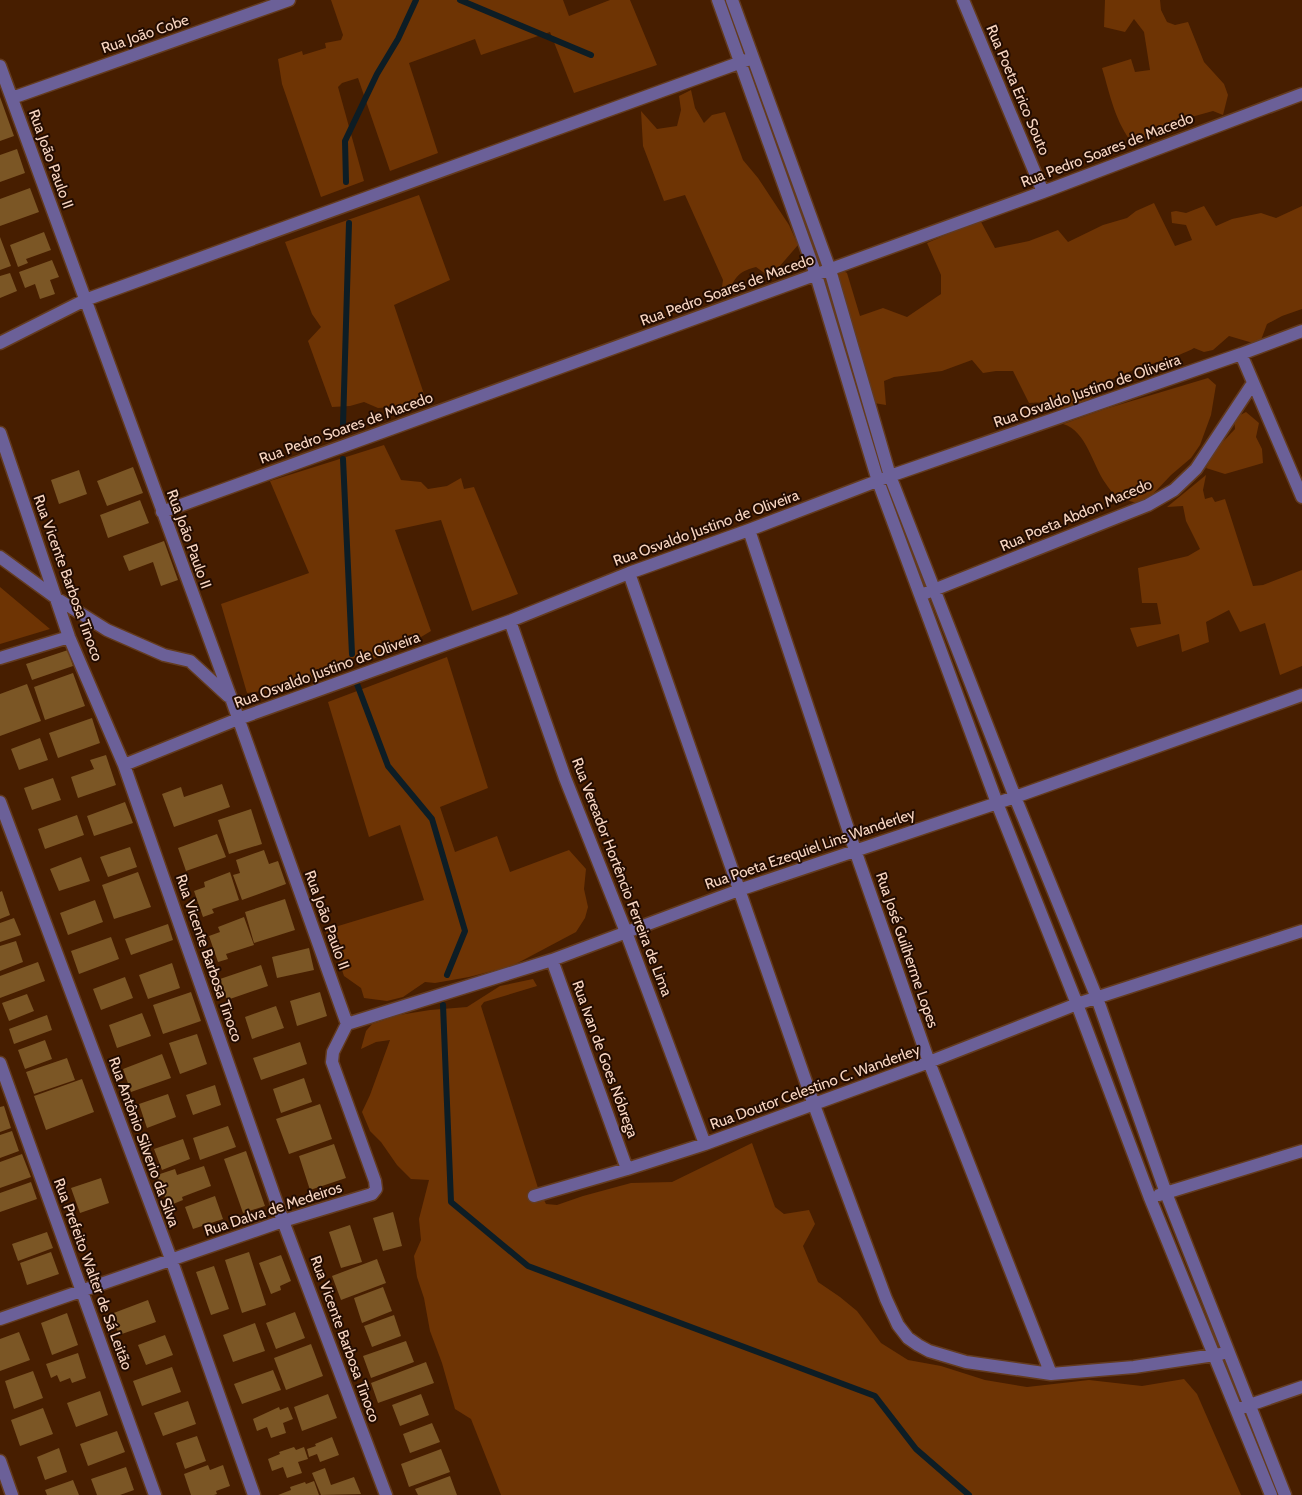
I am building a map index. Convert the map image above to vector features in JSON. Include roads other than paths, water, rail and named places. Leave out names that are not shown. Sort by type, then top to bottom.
[{"type":"street","name":"Rua João Cobe","points":[[12,98],[289,0]]},
{"type":"street","points":[[718,0],[746,60],[830,270],[884,479],[934,590],[1015,797],[1097,998],[1166,1193],[1285,1495]]},
{"type":"street","points":[[732,0],[746,60],[921,595],[997,802],[1150,1198],[1271,1495]]},
{"type":"street","name":"Rua Poeta Erico Souto","points":[[963,0],[1043,192]]},
{"type":"street","points":[[0,343],[85,300],[746,60]]},
{"type":"street","name":"Rua João Paulo II","points":[[0,66],[231,698],[347,1024]]},
{"type":"street","name":"Rua Pedro Soares de Macedo","points":[[162,512],[1043,192],[1302,94]]},
{"type":"street","name":"Rua Osvaldo Justino de Oliveira","points":[[124,765],[238,719],[510,621],[630,573],[884,479],[1302,331]]},
{"type":"street","points":[[1241,354],[1302,497]]},
{"type":"street","name":"Rua Poeta Abdon Macedo","points":[[921,595],[1148,506],[1174,490],[1196,469],[1253,383]]},
{"type":"street","name":"Rua Vicente Barbosa Tinoco","points":[[0,433],[69,637],[124,765],[283,1221],[386,1495]]},
{"type":"street","name":"Rua José Guilherme Lopes","points":[[749,530],[929,1062],[1051,1374]]},
{"type":"street","points":[[0,557],[56,598],[107,630],[164,655],[190,661],[231,698]]},
{"type":"street","points":[[630,573],[814,1105],[886,1299],[898,1325],[908,1338],[929,1351],[966,1362],[1051,1374],[1134,1367],[1214,1356],[1228,1352]]},
{"type":"street","name":"Rua Vereador Hortêncio Ferreira de Lima","points":[[510,621],[566,778],[705,1144]]},
{"type":"street","points":[[0,658],[69,637]]},
{"type":"street","name":"Rua Poeta Ezequiel Lins Wanderley","points":[[347,1024],[552,960],[739,890],[1015,797],[1302,695]]},
{"type":"street","name":"Rua Antônio Silverio da Silva","points":[[0,802],[171,1259],[254,1495]]},
{"type":"street","name":"Rua Doutor Celestino C. Wanderley","points":[[534,1196],[705,1144],[929,1062],[1076,1004],[1302,931]]},
{"type":"street","name":"Rua Ivan de Goes Nóbrega","points":[[552,960],[627,1169]]},
{"type":"street","name":"Rua Dalva de Medeiros","points":[[0,1319],[283,1221],[372,1194],[376,1188],[375,1181],[332,1062],[333,1052],[347,1024]]},
{"type":"street","name":"Rua Prefeito Walter de Sá Leitão","points":[[0,1063],[155,1495]]},
{"type":"street","points":[[1150,1198],[1302,1151]]},
{"type":"street","points":[[1236,1410],[1302,1388]]},
{"type":"street","points":[[0,1461],[12,1495]]},
{"type":"waterway","points":[[346,182],[345,141],[377,74],[398,39],[416,0]]},
{"type":"waterway","points":[[460,0],[591,55]]},
{"type":"waterway","points":[[343,425],[349,223]]},
{"type":"waterway","points":[[343,459],[352,654]]},
{"type":"waterway","points":[[357,684],[388,766],[432,819],[465,931],[447,975]]},
{"type":"waterway","points":[[443,1005],[451,1202],[528,1266],[875,1396],[916,1449],[969,1495]]}]
